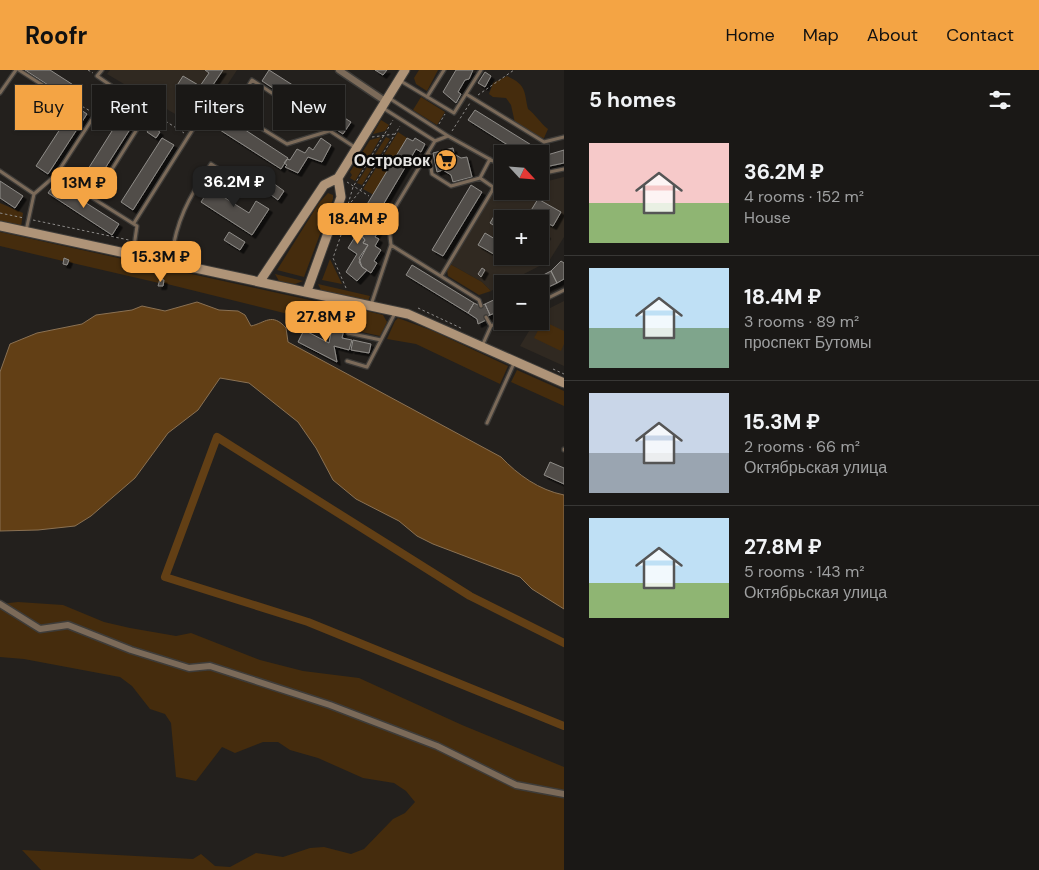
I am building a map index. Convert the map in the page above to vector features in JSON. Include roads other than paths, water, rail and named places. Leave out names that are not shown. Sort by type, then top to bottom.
[{"type":"main road","points":[[307,292],[341,197],[342,179],[356,149],[405,70]]},
{"type":"main road","points":[[260,282],[324,185],[342,179]]},
{"type":"main road","points":[[0,226],[396,312],[422,320],[564,383]]},
{"type":"street","points":[[339,70],[385,102]]},
{"type":"street","points":[[0,604],[40,630],[68,625],[131,650],[189,668],[210,666],[220,669],[330,705],[437,746],[516,785],[564,794]]},
{"type":"lane","points":[[0,93],[2,87],[17,70],[41,85]]},
{"type":"lane","points":[[26,231],[34,194],[56,174],[113,87],[97,76],[102,70]]},
{"type":"lane","points":[[428,97],[444,70]]},
{"type":"lane","points":[[399,79],[454,113],[481,70]]},
{"type":"lane","points":[[330,131],[287,144],[233,111],[252,80],[330,131],[356,149]]},
{"type":"lane","points":[[466,94],[544,142],[564,137]]},
{"type":"lane","points":[[385,102],[396,116],[435,141]]},
{"type":"lane","points":[[385,102],[436,128],[494,161]]},
{"type":"lane","points":[[94,198],[136,130]]},
{"type":"lane","points":[[134,224],[192,130]]},
{"type":"lane","points":[[370,306],[391,245],[388,219],[435,141],[448,136]]},
{"type":"lane","points":[[428,153],[432,174],[451,186],[480,178],[490,159]]},
{"type":"lane","points":[[171,263],[179,219],[189,196],[211,164],[241,183]]},
{"type":"lane","points":[[549,172],[564,169]]},
{"type":"lane","points":[[0,172],[34,194]]},
{"type":"lane","points":[[56,174],[137,226],[133,254]]},
{"type":"lane","points":[[441,276],[492,191],[492,187],[480,178]]},
{"type":"lane","points":[[391,245],[479,300],[481,306]]},
{"type":"lane","points":[[549,298],[564,290]]},
{"type":"lane","points":[[311,326],[325,332],[339,299]]},
{"type":"lane","points":[[347,361],[367,367],[396,312]]},
{"type":"lane","points":[[486,317],[491,326]]},
{"type":"lane","points":[[482,347],[491,326],[494,324]]},
{"type":"lane","points":[[348,333],[381,340]]},
{"type":"lane","points":[[488,423],[515,361]]},
{"type":"waterway","points":[[564,643],[470,596],[217,437],[165,577],[308,622],[564,726]]},
{"type":"place","name":"Островок","points":[[446,160]]}]
